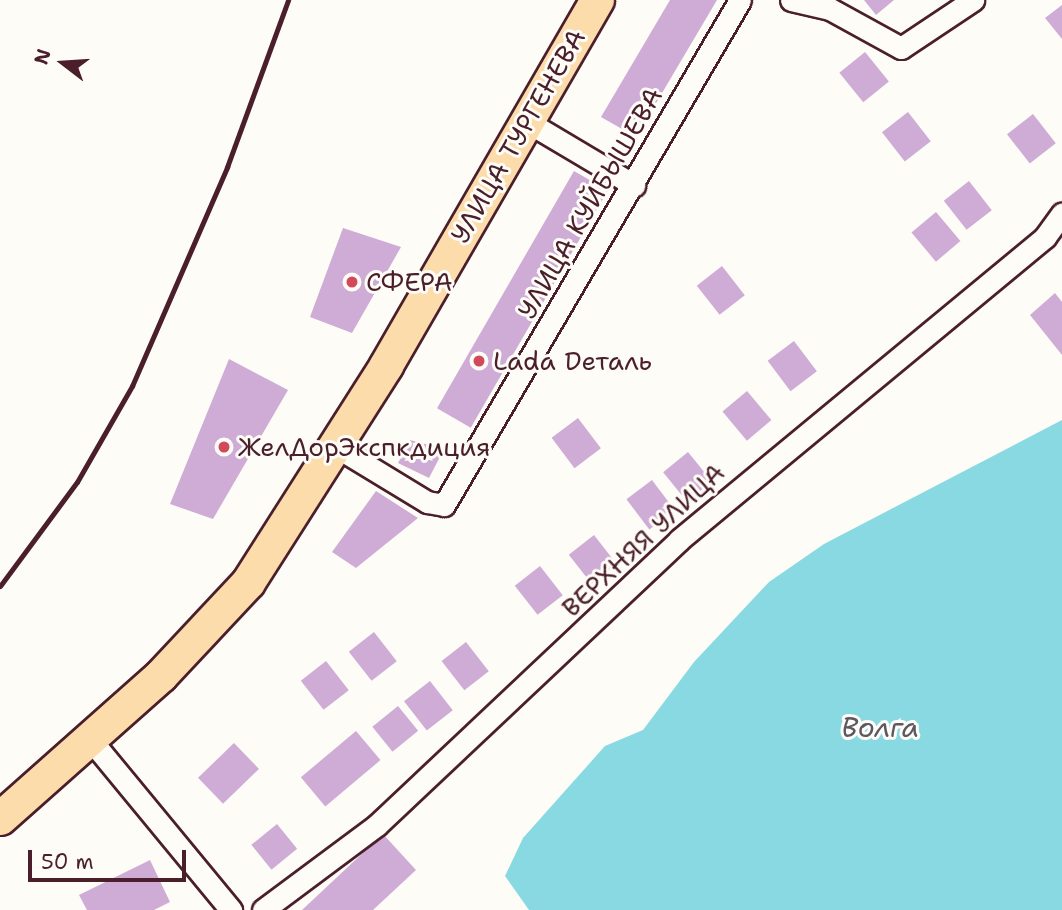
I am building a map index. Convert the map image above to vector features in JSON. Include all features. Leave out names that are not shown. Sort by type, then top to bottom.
[{"type":"main road","name":"УЛИЦА ТУРГЕНЕВА","points":[[0,818],[90,739],[248,582],[335,446],[597,0]]},
{"type":"street","name":"УЛИЦА КУЙБЫШЕВА","points":[[335,446],[427,502],[444,505],[634,185],[740,0]]},
{"type":"street","points":[[791,0],[830,9],[901,48],[973,0]]},
{"type":"street","points":[[526,121],[634,185]]},
{"type":"street","name":"ВЕРХНЯЯ УЛИЦА","points":[[263,910],[377,825],[678,540],[1045,237],[1062,214]]},
{"type":"street","points":[[90,739],[231,910]]},
{"type":"water","name":"Волга","points":[[1062,420],[1062,910],[529,910],[505,876],[523,838],[605,746],[643,730],[694,662],[769,582],[824,544]]},
{"type":"building","points":[[670,0],[717,0],[636,137],[601,117]]},
{"type":"building","points":[[864,0],[894,0],[876,15]]},
{"type":"building","points":[[1062,5],[1062,39],[1045,18]]},
{"type":"building","points":[[865,52],[889,82],[863,102],[839,73]]},
{"type":"building","points":[[908,112],[931,141],[905,161],[882,132]]},
{"type":"building","points":[[1033,114],[1056,143],[1030,163],[1007,134]]},
{"type":"building","points":[[574,171],[608,190],[471,428],[437,408]]},
{"type":"building","points":[[969,181],[992,210],[967,230],[944,201]]},
{"type":"building","points":[[936,212],[960,241],[936,262],[911,233]]},
{"type":"building","name":"СФЕРА","points":[[343,228],[401,247],[352,333],[310,317]]},
{"type":"building","points":[[722,266],[745,295],[720,315],[697,286]]},
{"type":"building","points":[[1055,293],[1062,302],[1062,355],[1030,315]]},
{"type":"building","points":[[794,341],[817,371],[791,391],[768,361]]},
{"type":"building","name":"ЖелДорЭкспкдиция","points":[[229,359],[288,390],[213,519],[170,504]]},
{"type":"building","points":[[747,391],[771,420],[747,441],[722,412]]},
{"type":"building","points":[[578,418],[601,448],[575,468],[552,438]]},
{"type":"building","points":[[410,440],[444,449],[429,478],[398,463]]},
{"type":"building","points":[[688,452],[712,482],[687,502],[663,472]]},
{"type":"building","points":[[652,480],[675,510],[649,530],[626,499]]},
{"type":"building","points":[[376,491],[418,518],[356,568],[332,552]]},
{"type":"building","points":[[594,535],[617,564],[592,584],[569,555]]},
{"type":"building","points":[[540,566],[563,595],[538,615],[515,586]]},
{"type":"building","points":[[374,632],[397,661],[372,681],[349,652]]},
{"type":"building","points":[[466,642],[489,671],[464,690],[442,661]]},
{"type":"building","points":[[326,661],[349,690],[324,710],[301,681]]},
{"type":"building","points":[[430,681],[453,710],[427,730],[404,701]]},
{"type":"building","points":[[398,706],[418,731],[392,752],[372,727]]},
{"type":"building","points":[[356,731],[380,760],[325,806],[301,777]]},
{"type":"building","points":[[234,743],[259,769],[223,804],[198,778]]},
{"type":"building","points":[[277,824],[297,849],[271,870],[251,845]]},
{"type":"building","points":[[383,834],[416,870],[373,910],[302,910]]},
{"type":"building","points":[[150,860],[170,902],[154,910],[87,910],[79,895]]},
{"type":"railway","points":[[0,586],[77,482],[132,386],[227,167],[288,0]]},
{"type":"place","name":"СФЕРА","points":[[352,282]]},
{"type":"place","name":"Lada Dеталь","points":[[479,361]]},
{"type":"place","name":"ЖелДорЭкспкдиция","points":[[224,447]]}]
